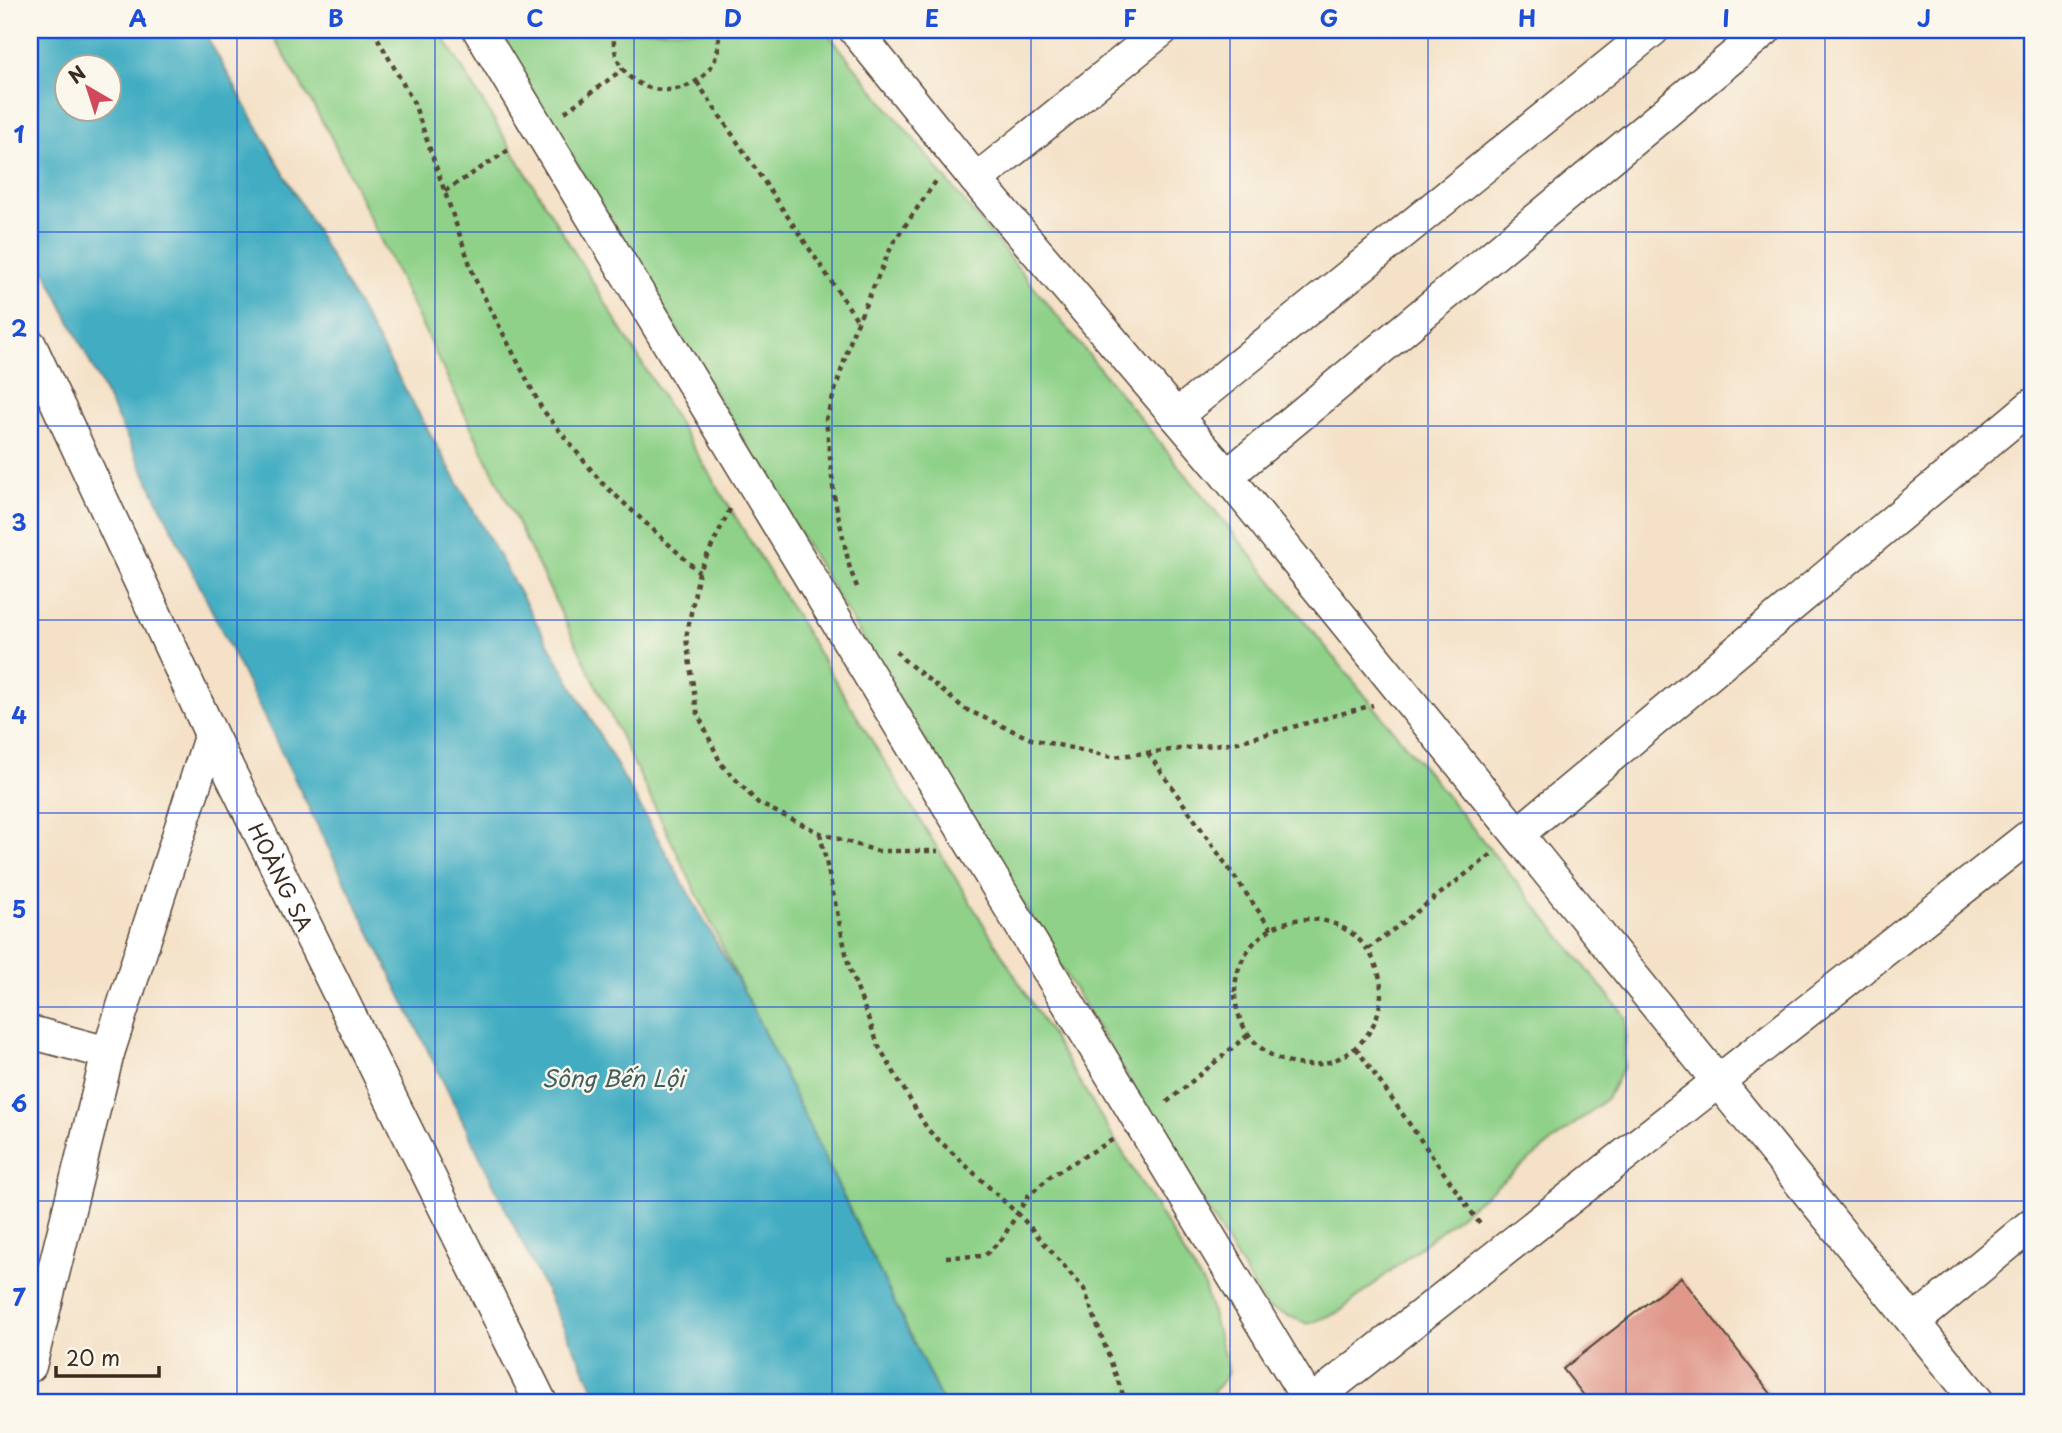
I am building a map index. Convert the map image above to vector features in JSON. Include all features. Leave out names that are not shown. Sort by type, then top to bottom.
[{"type":"street","points":[[480,30],[1310,1403],[2032,834]]},
{"type":"street","points":[[855,30],[955,155],[1227,476],[1979,1403]]},
{"type":"street","points":[[976,180],[1162,30]]},
{"type":"street","points":[[1176,416],[1653,30]]},
{"type":"street","points":[[1227,476],[1765,30]]},
{"type":"street","name":"HOÀNG SA","points":[[30,345],[211,734],[541,1403]]},
{"type":"street","points":[[1518,834],[2032,405]]},
{"type":"street","points":[[30,1366],[108,1053],[211,734]]},
{"type":"street","points":[[30,1032],[108,1053]]},
{"type":"street","points":[[1914,1322],[2032,1224]]},
{"type":"path","points":[[373,30],[414,103],[475,279],[542,410],[601,482],[699,572]]},
{"type":"path","points":[[614,30],[613,44],[618,62],[628,76],[643,87],[662,91],[680,90],[697,82],[717,55],[720,38],[718,30]]},
{"type":"path","points":[[445,191],[540,130],[623,69]]},
{"type":"path","points":[[697,82],[858,321]]},
{"type":"path","points":[[860,593],[850,569],[834,496],[826,419],[858,321],[893,243],[955,155]]},
{"type":"path","points":[[747,473],[699,572],[687,638],[697,712],[721,764],[758,803],[820,833],[877,851],[976,851]]},
{"type":"path","points":[[894,648],[903,659],[965,709],[1031,739],[1112,757],[1238,742],[1405,695]]},
{"type":"path","points":[[1148,753],[1271,929]]},
{"type":"path","points":[[820,833],[849,967],[879,1047],[928,1130],[1017,1214],[1084,1289],[1126,1403]]},
{"type":"path","points":[[1368,949],[1518,834]]},
{"type":"path","points":[[1317,919],[1341,926],[1361,939],[1368,949],[1375,959],[1381,982],[1380,1007],[1371,1029],[1356,1048],[1335,1060],[1311,1065],[1287,1062],[1266,1052],[1249,1034],[1238,1013],[1235,989],[1240,966],[1252,945],[1271,929],[1294,920],[1317,919]]},
{"type":"path","points":[[946,1257],[984,1255],[1002,1240],[1028,1196],[1052,1175],[1141,1124],[1249,1034]]},
{"type":"path","points":[[1356,1048],[1501,1253]]},
{"type":"green space","points":[[270,30],[439,30],[1204,1286],[1229,1372],[1205,1403],[943,1403],[330,135]]},
{"type":"green space","points":[[496,30],[825,30],[1626,1017],[1624,1066],[1607,1098],[1339,1312],[1308,1324],[1266,1307]]},
{"type":"water","name":"Sông Bến Lội","points":[[30,30],[203,30],[747,997],[943,1403],[601,1403],[30,240]]},
{"type":"building","points":[[1681,1277],[1778,1403],[1590,1403],[1563,1369]]}]
